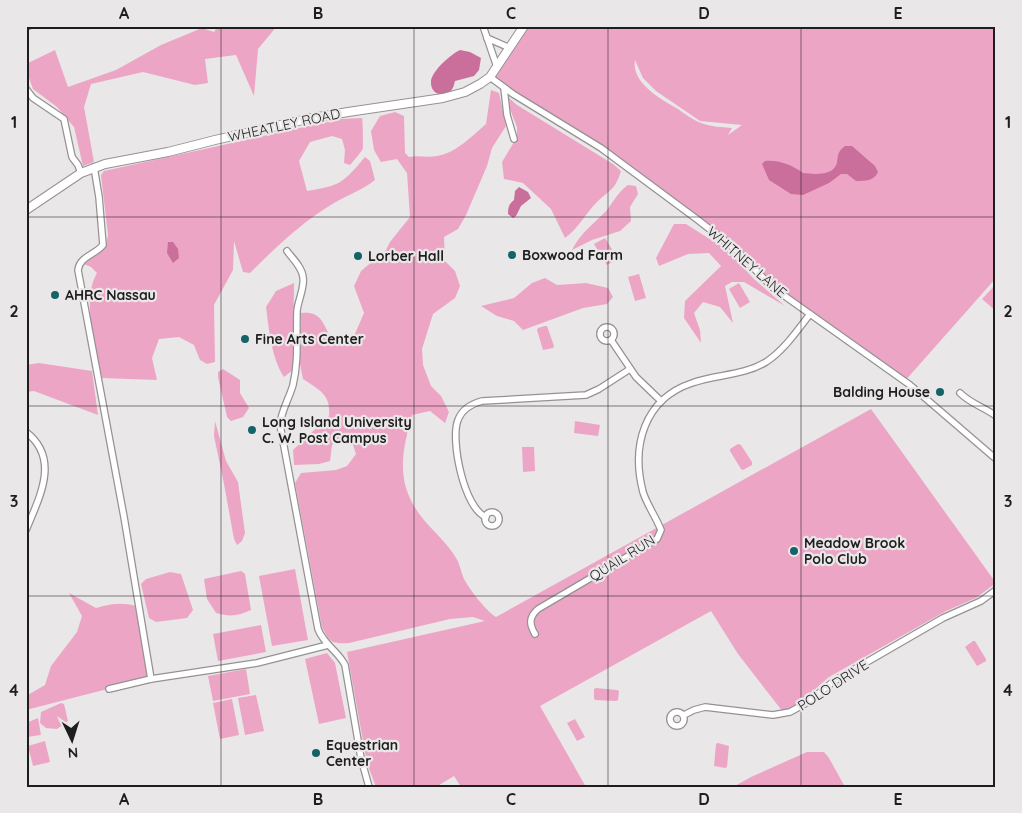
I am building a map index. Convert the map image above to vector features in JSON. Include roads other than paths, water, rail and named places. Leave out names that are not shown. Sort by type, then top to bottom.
[{"type":"main road","name":"WHEATLEY ROAD","points":[[26,210],[81,173],[94,167],[307,120],[443,98],[465,92],[490,77],[524,26]]},
{"type":"street","points":[[483,26],[497,68]]},
{"type":"street","points":[[487,38],[510,48]]},
{"type":"street","name":"WHITNEY LANE","points":[[490,77],[504,88],[602,148],[698,220],[735,249],[772,287],[910,386],[996,459]]},
{"type":"street","points":[[504,88],[507,115],[514,138]]},
{"type":"street","points":[[26,89],[33,98],[64,119],[72,157],[81,173]]},
{"type":"street","points":[[94,167],[99,197],[103,245],[81,260],[78,270],[124,517],[151,679]]},
{"type":"street","points":[[287,251],[301,270],[304,278],[297,310],[298,353],[295,374],[293,385],[281,416],[280,425],[318,629],[322,640],[341,658],[345,665],[361,758],[369,787]]},
{"type":"street","name":"QUAIL RUN","points":[[535,634],[530,624],[531,618],[538,609],[657,539],[662,530],[644,494],[638,454],[641,435],[660,401],[692,383],[738,373],[765,362],[785,345],[810,314]]},
{"type":"street","points":[[611,340],[630,369],[660,401]]},
{"type":"street","points":[[486,517],[481,515],[476,509],[468,494],[460,468],[456,428],[458,419],[464,411],[474,403],[482,401],[586,395],[630,369]]},
{"type":"street","points":[[960,393],[968,401],[996,416]]},
{"type":"street","points":[[26,432],[42,453],[46,475],[43,488],[26,530]]},
{"type":"street","name":"POLO DRIVE","points":[[684,716],[694,710],[705,707],[773,715],[790,712],[808,702],[834,681],[943,618],[982,601],[996,590]]},
{"type":"street","points":[[109,689],[151,679],[257,663],[328,645]]},
{"type":"place","name":"Boxwood Farm","points":[[512,255]]},
{"type":"place","name":"Lorber Hall","points":[[358,256]]},
{"type":"place","name":"AHRC Nassau","points":[[55,295]]},
{"type":"place","name":"Fine Arts Center","points":[[245,339]]},
{"type":"place","name":"Balding House","points":[[940,392]]},
{"type":"place","name":"Long Island University C. W. Post Campus","points":[[252,430]]},
{"type":"place","name":"Meadow Brook Polo Club","points":[[794,551]]},
{"type":"place","name":"Equestrian Center","points":[[316,753]]}]
